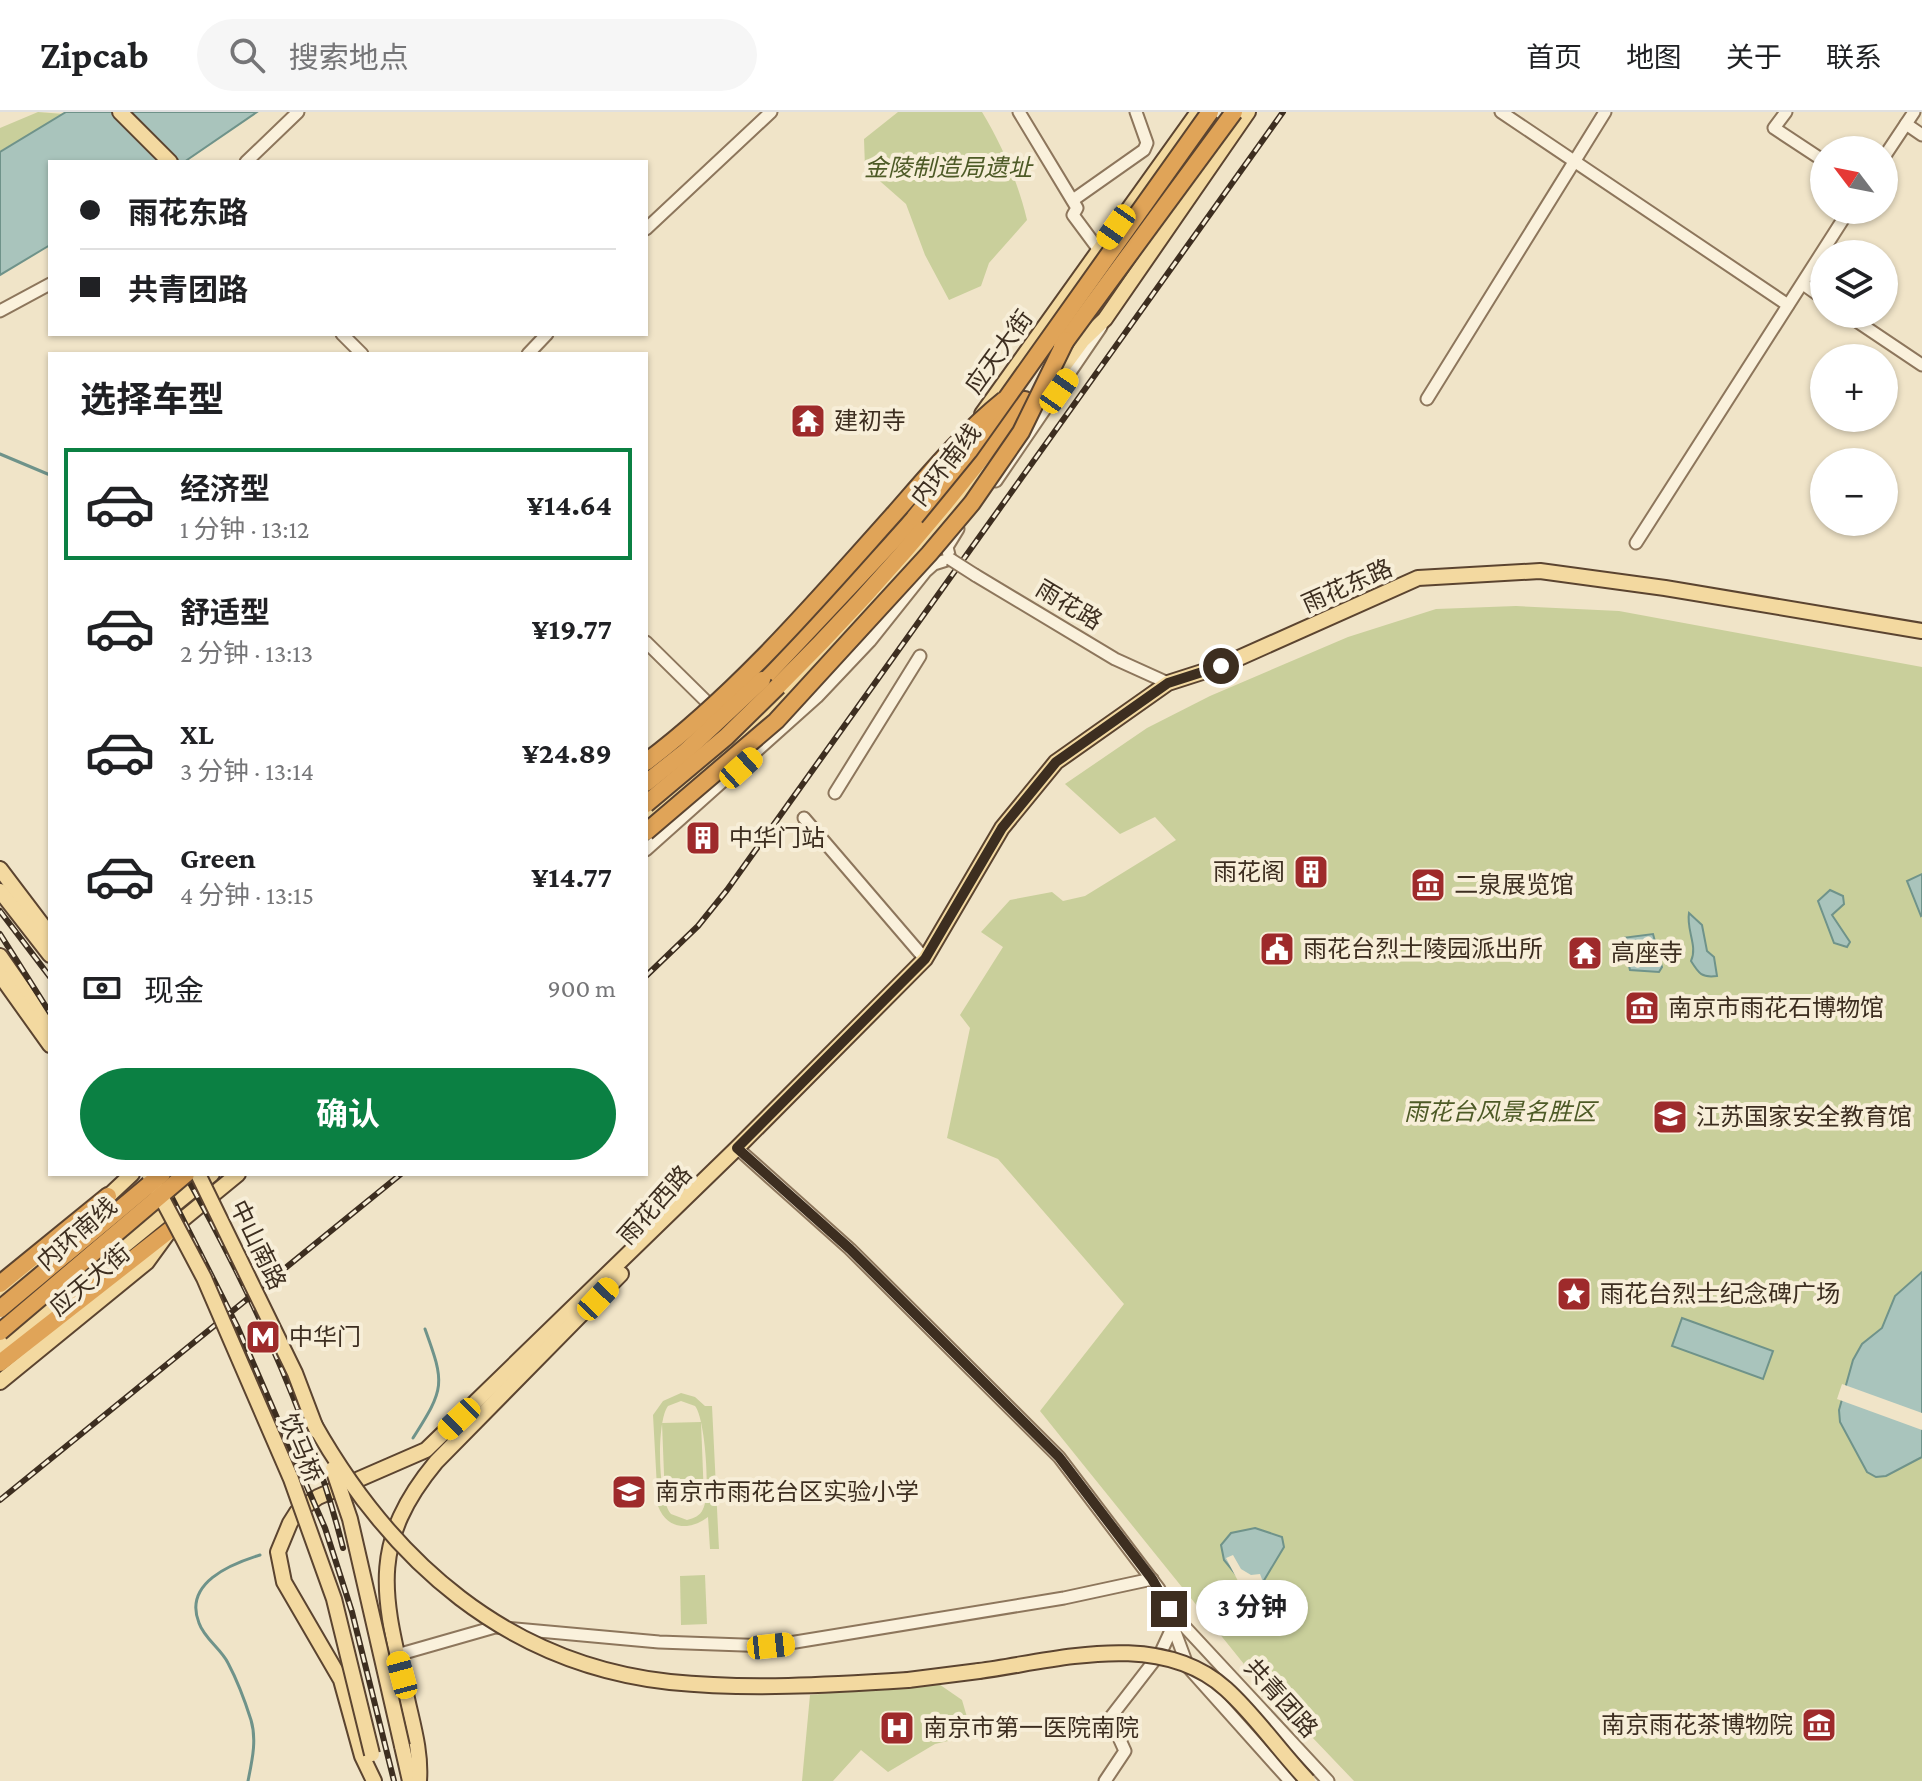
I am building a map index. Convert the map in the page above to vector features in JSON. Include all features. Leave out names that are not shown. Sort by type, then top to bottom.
[{"type":"highway","name":"内环南线","points":[[648,781],[685,752],[762,680],[915,517],[1004,400],[1210,112]]},
{"type":"highway","name":"内环南线","points":[[648,802],[726,737],[896,564],[953,499],[1234,112]]},
{"type":"highway","points":[[648,830],[776,721],[929,554],[972,503],[1021,432],[1066,340]]},
{"type":"highway","points":[[648,760],[706,713],[813,603],[948,450],[1004,400]]},
{"type":"highway","name":"内环南线","points":[[0,1309],[160,1176]]},
{"type":"highway","name":"内环南线","points":[[0,1332],[184,1176]]},
{"type":"highway","points":[[0,1284],[108,1196]]},
{"type":"highway","points":[[0,1363],[82,1289],[167,1222]]},
{"type":"main road","points":[[120,112],[168,160]]},
{"type":"main road","name":"应天大街","points":[[648,767],[717,712],[823,604],[946,464],[1198,112]]},
{"type":"main road","points":[[648,815],[773,711],[927,543],[1022,424],[1082,341],[1105,319],[1248,112]]},
{"type":"main road","points":[[1099,250],[1136,275]]},
{"type":"main road","name":"雨花东路","points":[[925,959],[1002,828],[1056,762],[1168,683],[1221,666],[1418,578],[1540,571],[1771,604],[1922,631]]},
{"type":"main road","points":[[0,869],[48,932]]},
{"type":"main road","points":[[0,891],[48,952]]},
{"type":"main road","points":[[0,956],[48,1025]]},
{"type":"main road","name":"雨花西路","points":[[376,1781],[362,1756],[341,1680],[284,1582],[278,1552],[290,1523],[307,1503],[426,1450],[737,1148],[925,959]]},
{"type":"main road","points":[[0,975],[48,1042]]},
{"type":"main road","name":"雨花西路","points":[[419,1781],[416,1738],[386,1609],[386,1570],[396,1526],[410,1497],[442,1455],[578,1321],[737,1148]]},
{"type":"main road","name":"应天大街","points":[[0,1297],[51,1256],[130,1176]]},
{"type":"main road","points":[[140,1176],[167,1222]]},
{"type":"main road","name":"饮马桥","points":[[150,1176],[204,1278],[291,1479],[334,1599],[372,1754]]},
{"type":"main road","name":"中山南路","points":[[199,1176],[245,1266],[314,1424]]},
{"type":"main road","name":"应天大街","points":[[0,1382],[147,1262],[167,1222],[210,1176]]},
{"type":"main road","name":"应天大街","points":[[167,1222],[235,1176]]},
{"type":"main road","name":"应天大街","points":[[0,1347],[82,1289]]},
{"type":"main road","points":[[314,1424],[346,1478],[407,1553],[480,1613],[557,1654],[609,1671],[698,1684],[908,1680],[1123,1653],[1169,1658],[1206,1675],[1229,1692],[1308,1781]]},
{"type":"main road","points":[[314,1424],[350,1519],[410,1781]]},
{"type":"main road","points":[[395,1465],[414,1474],[410,1497]]},
{"type":"main road","name":"雨花西路","points":[[372,1754],[376,1781]]},
{"type":"street","points":[[248,160],[298,112]]},
{"type":"street","points":[[648,227],[771,112]]},
{"type":"street","points":[[1019,112],[1073,200],[1077,208],[1073,215],[1099,250]]},
{"type":"street","points":[[1073,200],[1144,150],[1147,143],[1136,112]]},
{"type":"street","points":[[1501,112],[1788,305]]},
{"type":"street","points":[[1427,399],[1605,112]]},
{"type":"street","points":[[1786,112],[1774,128],[1810,152]]},
{"type":"street","points":[[1898,136],[1914,112]]},
{"type":"street","points":[[1906,124],[1922,135]]},
{"type":"street","points":[[1636,543],[1840,224]]},
{"type":"street","points":[[1803,284],[1810,289]]},
{"type":"street","points":[[0,311],[48,285]]},
{"type":"street","points":[[648,848],[759,752],[870,641],[925,572],[934,564],[950,559],[947,547],[954,534],[1018,451],[1105,319]]},
{"type":"street","points":[[1867,328],[1922,365]]},
{"type":"street","points":[[344,336],[360,352]]},
{"type":"street","points":[[530,352],[545,336]]},
{"type":"street","name":"雨花路","points":[[950,559],[1115,659],[1168,683]]},
{"type":"street","points":[[648,644],[717,712],[739,741],[772,759]]},
{"type":"street","points":[[835,793],[920,656]]},
{"type":"street","points":[[804,818],[925,959]]},
{"type":"street","name":"共青团路","points":[[737,1148],[850,1249],[1021,1417],[1084,1487],[1152,1579],[1169,1609],[1188,1667],[1290,1781]]},
{"type":"street","points":[[397,1655],[495,1627],[659,1642],[771,1646],[1094,1593],[1152,1579]]},
{"type":"street","name":"共青团路","points":[[1169,1609],[1328,1781]]},
{"type":"street","points":[[1105,1781],[1125,1751],[1110,1718],[1161,1652],[1174,1624]]},
{"type":"green space","points":[[38,112],[64,114],[0,151],[0,128]]},
{"type":"green space","name":"金陵制造局遗址","points":[[898,112],[982,112],[1009,164],[1027,220],[989,263],[981,286],[949,300],[925,255],[906,204],[865,168],[864,139]]},
{"type":"green space","name":"雨花台风景名胜区","points":[[1516,606],[1619,611],[1922,667],[1922,1781],[1354,1781],[1252,1674],[1040,1411],[1124,1304],[998,1159],[947,1138],[970,1028],[960,1015],[1003,947],[981,932],[1010,900],[1052,892],[1063,901],[1085,896],[1176,840],[1155,817],[1120,834],[1065,784],[1147,728],[1210,696],[1348,637],[1436,609]]},
{"type":"green space","points":[[681,1393],[695,1397],[705,1406],[712,1406],[719,1549],[710,1549],[708,1517],[694,1525],[680,1526],[667,1520],[658,1506],[653,1415],[663,1401]],"holes":[[[681,1401],[695,1406],[702,1425],[707,1489],[702,1511],[687,1520],[671,1514],[667,1506],[661,1478],[660,1444],[668,1406]]]},
{"type":"green space","points":[[701,1422],[704,1498],[665,1500],[662,1423]]},
{"type":"green space","points":[[705,1575],[707,1624],[681,1625],[680,1576]]},
{"type":"green space","points":[[936,1682],[962,1700],[969,1724],[961,1738],[935,1744],[888,1772],[861,1750],[833,1781],[802,1781],[810,1695]]},
{"type":"water","points":[[66,112],[257,112],[187,160],[48,160],[48,246],[0,275],[0,152]]},
{"type":"water","points":[[1922,874],[1922,915],[1921,916],[1907,881]]},
{"type":"water","points":[[1830,890],[1843,896],[1844,904],[1832,915],[1850,942],[1847,947],[1834,943],[1818,901]]},
{"type":"water","points":[[1689,913],[1702,925],[1707,951],[1714,957],[1717,976],[1701,974],[1691,961],[1693,950]]},
{"type":"water","points":[[1653,934],[1662,967],[1659,972],[1630,970],[1622,938]]},
{"type":"water","points":[[1922,1272],[1922,1457],[1886,1476],[1876,1477],[1867,1472],[1840,1422],[1839,1410],[1853,1360],[1862,1344],[1882,1328],[1895,1296]]},
{"type":"water","points":[[1682,1318],[1773,1351],[1763,1379],[1672,1346]]},
{"type":"water","points":[[1255,1528],[1282,1537],[1284,1547],[1263,1582],[1242,1582],[1224,1560],[1221,1545],[1231,1533]]},
{"type":"pier","points":[[1842,1384],[1922,1413],[1922,1430],[1837,1399]]},
{"type":"pier","points":[[1233,1555],[1241,1569],[1251,1575],[1260,1574],[1263,1582],[1254,1585],[1238,1581],[1226,1558]]},
{"type":"waterway","points":[[0,454],[48,474]]},
{"type":"waterway","points":[[413,1438],[431,1408],[438,1385],[436,1362],[425,1329]]},
{"type":"waterway","points":[[248,1781],[254,1743],[251,1720],[231,1670],[201,1628],[196,1609],[198,1597],[213,1577],[260,1555]]},
{"type":"railway","points":[[648,974],[698,926],[727,890],[1283,112]]},
{"type":"railway","points":[[0,911],[48,974]]},
{"type":"railway","points":[[0,934],[48,1010]]},
{"type":"railway","points":[[161,1176],[237,1326],[325,1528],[352,1612],[394,1781]]},
{"type":"railway","points":[[186,1176],[276,1356],[314,1452],[343,1548]]},
{"type":"railway","points":[[0,1500],[399,1176]]},
{"type":"place","name":"建初寺","points":[[808,421]]},
{"type":"place","name":"中华门站","points":[[703,838]]},
{"type":"place","name":"雨花阁","points":[[1311,872]]},
{"type":"place","name":"二泉展览馆","points":[[1428,885]]},
{"type":"place","name":"雨花台烈士陵园派出所","points":[[1277,949]]},
{"type":"place","name":"高座寺","points":[[1585,953]]},
{"type":"place","name":"南京市雨花石博物馆","points":[[1642,1008]]},
{"type":"place","name":"江苏国家安全教育馆","points":[[1670,1117]]},
{"type":"place","name":"雨花台烈士纪念碑广场","points":[[1574,1294]]},
{"type":"place","name":"中华门","points":[[263,1337]]},
{"type":"place","name":"南京市雨花台区实验小学","points":[[629,1492]]},
{"type":"place","name":"南京雨花茶博物院","points":[[1819,1725]]},
{"type":"place","name":"南京市第一医院南院","points":[[897,1728]]},
{"type":"route","points":[[1169,1609],[1152,1579],[1059,1457],[850,1249],[737,1148],[925,959],[1002,828],[1056,762],[1168,683],[1221,666]]}]
